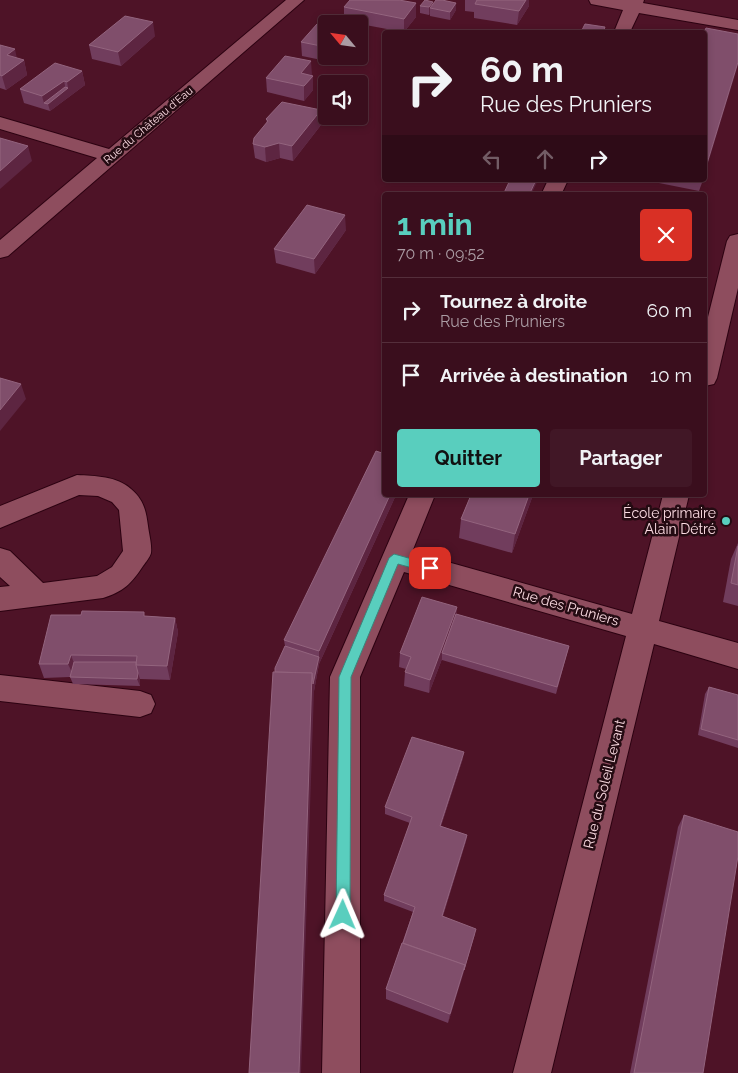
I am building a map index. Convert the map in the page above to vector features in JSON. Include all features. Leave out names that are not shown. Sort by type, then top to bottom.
[{"type":"street","name":"Rue du Château d'Eau","points":[[0,251],[296,0]]},
{"type":"street","points":[[597,0],[634,3],[738,25]]},
{"type":"street","points":[[623,30],[634,3]]},
{"type":"street","points":[[0,123],[112,156]]},
{"type":"street","points":[[707,370],[738,241]]},
{"type":"street","points":[[0,518],[77,485],[102,486],[121,494],[132,507],[137,553],[122,575],[103,587],[0,599]]},
{"type":"street","points":[[342,1073],[345,677],[421,497]]},
{"type":"street","name":"Rue du Soleil Levant","points":[[532,1073],[676,497]]},
{"type":"street","name":"Rue des Pruniers","points":[[394,558],[643,627],[738,656]]},
{"type":"street","points":[[0,559],[37,595]]},
{"type":"street","points":[[0,688],[140,704]]},
{"type":"building","points":[[350,0],[399,0],[416,3],[404,19],[344,7]]},
{"type":"building","points":[[425,0],[433,2],[429,7],[420,6]]},
{"type":"building","points":[[436,0],[456,3],[450,12],[430,8]]},
{"type":"building","points":[[477,0],[526,0],[519,11],[475,4]]},
{"type":"building","points":[[125,16],[153,22],[118,52],[89,45]]},
{"type":"building","points":[[317,24],[318,24],[318,45],[301,42]]},
{"type":"building","points":[[585,24],[605,27],[604,30],[582,30]]},
{"type":"building","points":[[706,28],[738,34],[738,62],[707,163],[707,30],[705,30]]},
{"type":"building","points":[[0,45],[15,49],[7,55],[24,60],[2,76],[0,75]]},
{"type":"building","points":[[285,56],[311,61],[301,73],[313,76],[304,86],[266,78]]},
{"type":"building","points":[[55,63],[82,71],[42,96],[20,89]]},
{"type":"building","points":[[65,87],[68,88],[48,104],[44,103]]},
{"type":"building","points":[[282,102],[318,109],[318,114],[292,146],[279,143],[265,147],[253,144],[254,138],[268,121],[266,119]]},
{"type":"building","points":[[0,138],[28,146],[0,171]]},
{"type":"building","points":[[509,182],[535,182],[530,192],[504,192]]},
{"type":"building","points":[[307,205],[345,215],[314,259],[274,249]]},
{"type":"building","points":[[0,378],[21,384],[0,410]]},
{"type":"building","points":[[376,451],[382,453],[382,497],[389,497],[319,651],[284,640]]},
{"type":"building","points":[[470,497],[528,497],[515,534],[461,519]]},
{"type":"building","points":[[738,546],[738,585],[731,583]]},
{"type":"building","points":[[422,597],[457,607],[430,680],[405,672],[411,657],[400,653]]},
{"type":"building","points":[[82,611],[144,612],[144,616],[175,618],[167,666],[136,665],[137,656],[71,655],[68,664],[39,664],[51,615],[81,615]]},
{"type":"building","points":[[456,614],[569,646],[557,687],[442,653]]},
{"type":"building","points":[[285,646],[319,657],[313,684],[312,673],[275,672]]},
{"type":"building","points":[[74,662],[136,662],[137,679],[70,677]]},
{"type":"building","points":[[273,672],[312,673],[299,1073],[249,1073]]},
{"type":"building","points":[[709,687],[738,695],[738,740],[701,729]]},
{"type":"building","points":[[412,737],[464,752],[440,826],[467,835],[442,916],[476,929],[464,970],[465,965],[403,943],[415,907],[384,895],[412,817],[385,807]]},
{"type":"building","points":[[684,815],[738,832],[738,856],[703,1073],[634,1073]]},
{"type":"building","points":[[402,943],[465,965],[450,1014],[386,989]]},
{"type":"place","name":"École primaire Alain Détré","points":[[726,521]]},
{"type":"route","points":[[343,915],[345,677],[394,558],[430,568]]}]
